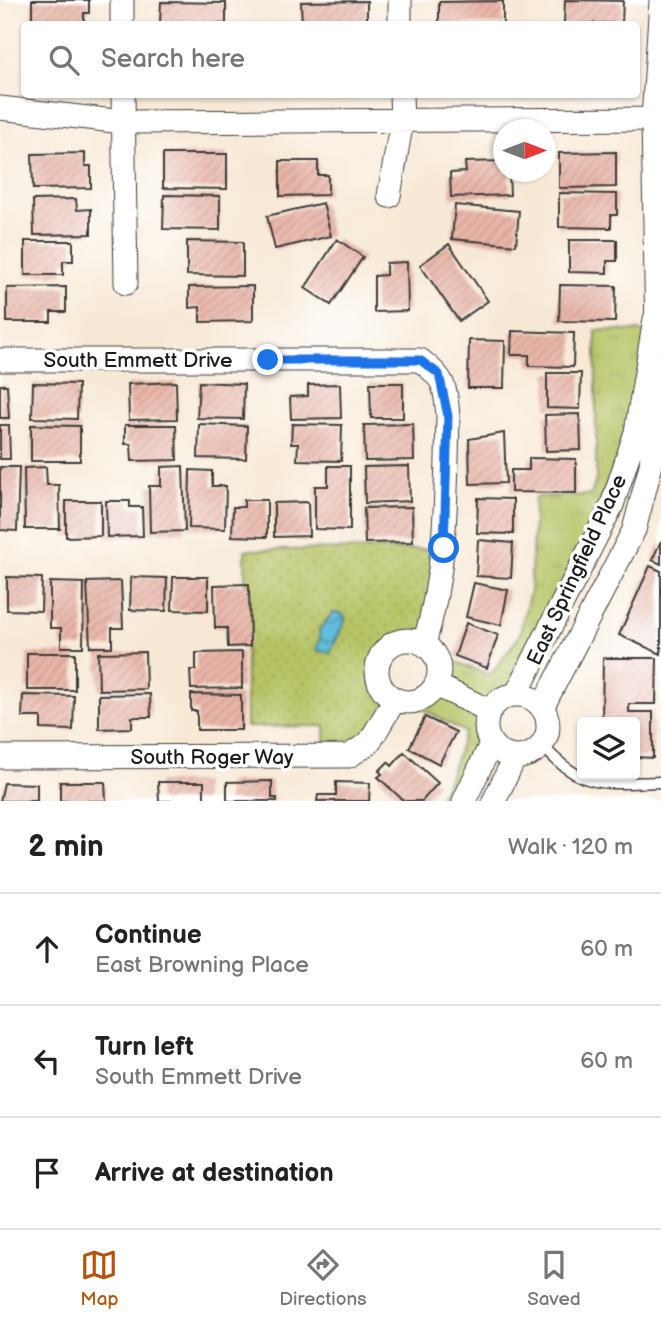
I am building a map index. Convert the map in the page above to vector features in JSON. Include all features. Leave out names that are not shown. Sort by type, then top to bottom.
[{"type":"street","points":[[122,0],[122,21]]},
{"type":"street","points":[[400,0],[400,21]]},
{"type":"street","name":"East Springfield Place","points":[[661,1],[653,119],[661,359]]},
{"type":"street","points":[[123,98],[126,283]]},
{"type":"street","points":[[389,196],[402,120],[401,98]]},
{"type":"street","points":[[0,108],[123,122],[653,119]]},
{"type":"street","name":"East Springfield Place","points":[[516,695],[612,505],[636,432],[658,319]]},
{"type":"street","name":"South Emmett Drive","points":[[0,360],[420,360],[439,374],[448,416],[444,548],[437,600],[424,643]]},
{"type":"street","name":"East Springfield Place","points":[[542,708],[634,530],[651,465],[661,366]]},
{"type":"street","points":[[401,640],[424,643],[435,655],[439,665],[436,685],[421,699],[410,702],[395,699],[382,689],[377,679],[379,658],[384,650],[401,640]]},
{"type":"street","points":[[436,685],[491,711]]},
{"type":"street","points":[[516,695],[530,698],[542,708],[548,731],[542,745],[530,755],[515,757],[499,752],[491,744],[486,724],[491,711],[502,699],[516,695]]},
{"type":"street","name":"South Roger Way","points":[[0,757],[349,756],[369,743],[395,699]]},
{"type":"street","points":[[464,801],[491,744]]},
{"type":"street","points":[[494,801],[515,757]]},
{"type":"lane","points":[[542,745],[559,764],[586,780],[661,782]]},
{"type":"green space","points":[[596,330],[639,331],[651,336],[636,432],[511,695],[501,699],[488,714],[487,734],[464,801],[437,801],[449,778],[465,732],[410,702],[424,696],[434,686],[438,673],[436,658],[446,658],[490,675],[519,636],[530,591],[535,497],[591,495],[596,479]]},
{"type":"green space","points":[[444,549],[421,642],[403,641],[388,647],[377,669],[377,679],[390,696],[378,732],[325,757],[325,726],[246,727],[245,550]]},
{"type":"water","points":[[333,613],[341,613],[346,618],[330,653],[316,650],[320,639],[319,630]]},
{"type":"building","points":[[32,0],[89,0],[89,13],[84,13],[84,21],[32,21]]},
{"type":"building","points":[[565,0],[623,1],[622,21],[564,21]]},
{"type":"building","points":[[367,1],[367,21],[302,21],[301,2]]},
{"type":"building","points":[[503,1],[503,21],[439,21],[439,2]]},
{"type":"building","points":[[161,2],[226,3],[226,21],[160,21]]},
{"type":"building","points":[[616,152],[616,187],[559,188],[559,153]]},
{"type":"building","points":[[85,153],[85,166],[91,166],[91,188],[33,189],[32,154]]},
{"type":"building","points":[[163,154],[227,154],[227,189],[163,188]]},
{"type":"building","points":[[280,161],[318,161],[318,175],[328,175],[328,195],[280,196]]},
{"type":"building","points":[[493,161],[493,182],[509,182],[510,195],[451,197],[450,173],[466,172],[465,162]]},
{"type":"building","points":[[559,193],[617,194],[617,215],[611,215],[611,228],[559,227]]},
{"type":"building","points":[[164,195],[220,196],[220,230],[163,229]]},
{"type":"building","points":[[76,199],[77,210],[91,209],[91,234],[34,235],[33,200]]},
{"type":"building","points":[[323,203],[331,236],[275,249],[267,216]]},
{"type":"building","points":[[455,205],[519,211],[516,245],[452,239]]},
{"type":"building","points":[[337,239],[363,257],[331,305],[305,288]]},
{"type":"building","points":[[569,240],[617,240],[617,261],[607,261],[607,273],[569,272]]},
{"type":"building","points":[[25,241],[73,241],[73,261],[63,261],[63,275],[25,275]]},
{"type":"building","points":[[187,241],[243,242],[243,276],[187,275]]},
{"type":"building","points":[[449,244],[488,301],[459,321],[420,265]]},
{"type":"building","points":[[407,262],[408,311],[374,312],[374,276],[386,275],[386,263]]},
{"type":"building","points":[[560,285],[616,286],[615,322],[559,321]]},
{"type":"building","points":[[253,286],[253,321],[200,322],[200,307],[189,308],[189,287]]},
{"type":"building","points":[[66,287],[66,312],[51,312],[51,322],[7,322],[7,288]]},
{"type":"building","points":[[512,331],[574,333],[573,367],[529,366],[529,355],[511,355]]},
{"type":"building","points":[[469,340],[505,341],[504,388],[468,388]]},
{"type":"building","points":[[547,373],[581,373],[580,409],[547,408]]},
{"type":"building","points":[[176,382],[177,419],[129,420],[128,384]]},
{"type":"building","points":[[199,382],[244,384],[243,419],[197,418]]},
{"type":"building","points":[[33,383],[78,384],[77,419],[32,418]]},
{"type":"building","points":[[370,383],[403,383],[403,418],[371,418]]},
{"type":"building","points":[[340,384],[341,418],[291,419],[290,397],[308,396],[308,385]]},
{"type":"building","points":[[0,385],[7,385],[9,418],[0,418]]},
{"type":"building","points":[[580,414],[581,450],[546,451],[545,415]]},
{"type":"building","points":[[199,424],[247,426],[246,459],[198,458]]},
{"type":"building","points":[[292,424],[342,425],[341,461],[297,460],[298,444],[291,444]]},
{"type":"building","points":[[413,424],[414,460],[365,461],[364,425]]},
{"type":"building","points":[[0,425],[9,425],[10,459],[0,459]]},
{"type":"building","points":[[31,425],[80,426],[80,461],[31,461]]},
{"type":"building","points":[[125,425],[176,425],[177,460],[132,461],[131,444],[125,444]]},
{"type":"building","points":[[504,433],[506,483],[470,484],[469,439]]},
{"type":"building","points":[[529,458],[576,459],[576,493],[511,492],[511,470],[529,470]]},
{"type":"building","points":[[183,466],[185,531],[150,532],[149,486],[161,486],[161,467]]},
{"type":"building","points":[[328,466],[350,466],[350,530],[315,529],[315,486],[328,486]]},
{"type":"building","points":[[409,466],[410,501],[365,503],[364,467]]},
{"type":"building","points":[[0,467],[19,467],[17,531],[0,530]]},
{"type":"building","points":[[46,467],[47,485],[59,485],[60,529],[25,529],[24,468]]},
{"type":"building","points":[[190,470],[212,471],[212,486],[226,486],[225,529],[189,528]]},
{"type":"building","points":[[478,498],[513,499],[513,534],[477,533]]},
{"type":"building","points":[[244,500],[267,500],[267,537],[232,536],[233,507],[244,507]]},
{"type":"building","points":[[66,501],[101,501],[101,536],[66,537]]},
{"type":"building","points":[[106,501],[130,501],[130,507],[142,507],[143,536],[107,537]]},
{"type":"building","points":[[308,502],[309,536],[274,537],[274,503]]},
{"type":"building","points":[[412,507],[413,542],[365,543],[364,508]]},
{"type":"building","points":[[478,540],[513,543],[511,578],[476,576]]},
{"type":"building","points":[[661,541],[661,564],[652,560]]},
{"type":"building","points":[[650,566],[661,571],[661,654],[619,635]]},
{"type":"building","points":[[7,577],[42,578],[41,611],[7,610]]},
{"type":"building","points":[[131,577],[167,578],[166,611],[130,610]]},
{"type":"building","points":[[173,577],[208,577],[208,611],[172,610]]},
{"type":"building","points":[[121,581],[123,628],[112,628],[112,647],[90,647],[87,582]]},
{"type":"building","points":[[50,582],[84,583],[83,647],[61,647],[61,628],[50,628]]},
{"type":"building","points":[[474,583],[508,590],[501,625],[466,617]]},
{"type":"building","points":[[249,584],[250,646],[228,647],[227,628],[215,628],[214,585]]},
{"type":"building","points":[[466,623],[498,635],[487,668],[455,656]]},
{"type":"building","points":[[145,652],[146,689],[99,690],[98,653]]},
{"type":"building","points":[[242,652],[242,688],[191,689],[190,670],[196,670],[196,653]]},
{"type":"building","points":[[27,653],[75,653],[75,690],[27,690]]},
{"type":"building","points":[[603,658],[657,658],[656,704],[629,704],[629,712],[653,712],[653,758],[640,757],[640,717],[602,717]]},
{"type":"building","points":[[150,694],[151,717],[132,717],[132,728],[99,729],[99,695]]},
{"type":"building","points":[[191,694],[241,695],[241,730],[197,730],[197,711],[191,711]]},
{"type":"building","points":[[23,695],[74,696],[73,730],[41,729],[41,717],[22,717]]},
{"type":"building","points":[[425,717],[456,732],[439,764],[409,748]]},
{"type":"building","points":[[404,752],[438,783],[422,801],[404,801],[378,777],[382,774],[379,771],[388,762],[392,766]]},
{"type":"building","points":[[272,781],[272,798],[277,798],[277,801],[227,801],[227,782]]},
{"type":"building","points":[[60,782],[105,782],[106,801],[60,801]]},
{"type":"building","points":[[158,782],[204,782],[204,801],[159,801]]},
{"type":"building","points":[[336,782],[370,783],[369,801],[317,801],[318,795],[336,795]]},
{"type":"building","points":[[4,783],[37,784],[37,801],[0,801]]},
{"type":"route","points":[[268,360],[420,360],[439,374],[446,395],[448,416],[444,548]]}]
